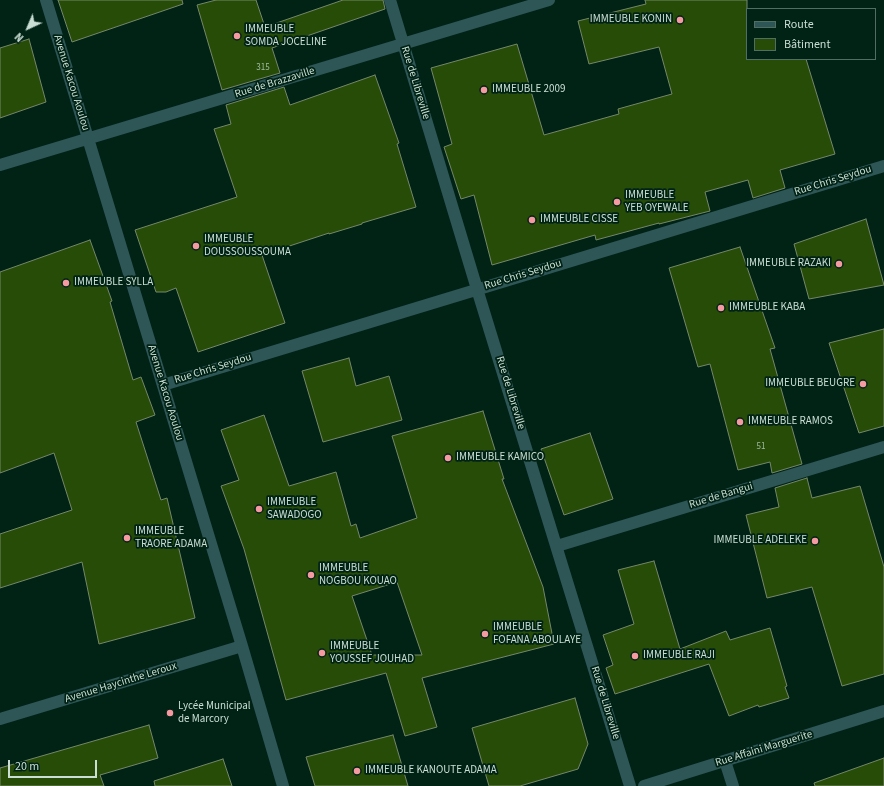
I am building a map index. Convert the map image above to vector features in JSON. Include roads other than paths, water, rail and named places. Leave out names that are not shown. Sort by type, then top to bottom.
[{"type":"street","name":"Avenue Kacou Aoulou","points":[[46,0],[283,786]]},
{"type":"street","name":"Rue de Libreville","points":[[390,0],[630,786]]},
{"type":"street","name":"Rue de Brazzaville","points":[[0,165],[549,0]]},
{"type":"street","name":"Rue Chris Seydou","points":[[163,385],[884,166]]},
{"type":"street","name":"Rue de Bangui","points":[[557,546],[884,447]]},
{"type":"street","name":"Avenue Haycinthe Leroux","points":[[0,719],[242,646]]},
{"type":"street","name":"Rue Affaini Marguerite","points":[[644,786],[884,712]]},
{"type":"street","points":[[725,761],[733,786]]},
{"type":"place","name":"IMMEUBLE KONIN","points":[[680,20]]},
{"type":"place","name":"IMMEUBLE SOMDA JOCELINE","points":[[237,36]]},
{"type":"place","name":"IMMEUBLE 2009","points":[[484,90]]},
{"type":"place","name":"IMMEUBLE YEB OYEWALE","points":[[617,202]]},
{"type":"place","name":"IMMEUBLE CISSE","points":[[532,220]]},
{"type":"place","name":"IMMEUBLE DOUSSOUSSOUMA","points":[[196,246]]},
{"type":"place","name":"IMMEUBLE RAZAKI","points":[[839,264]]},
{"type":"place","name":"IMMEUBLE SYLLA","points":[[66,283]]},
{"type":"place","name":"IMMEUBLE KABA","points":[[721,308]]},
{"type":"place","name":"IMMEUBLE BEUGRE","points":[[863,384]]},
{"type":"place","name":"IMMEUBLE RAMOS","points":[[740,422]]},
{"type":"place","name":"IMMEUBLE KAMICO","points":[[448,458]]},
{"type":"place","name":"IMMEUBLE SAWADOGO","points":[[259,509]]},
{"type":"place","name":"IMMEUBLE TRAORE ADAMA","points":[[127,538]]},
{"type":"place","name":"IMMEUBLE ADELEKE","points":[[815,541]]},
{"type":"place","name":"IMMEUBLE NOGBOU KOUAO","points":[[311,575]]},
{"type":"place","name":"IMMEUBLE FOFANA ABOULAYE","points":[[485,634]]},
{"type":"place","name":"IMMEUBLE YOUSSEF JOUHAD","points":[[322,653]]},
{"type":"place","name":"IMMEUBLE RAJI","points":[[635,656]]},
{"type":"place","name":"Lycée Municipal de Marcory","points":[[170,713]]},
{"type":"place","name":"IMMEUBLE KANOUTE ADAMA","points":[[357,771]]}]
